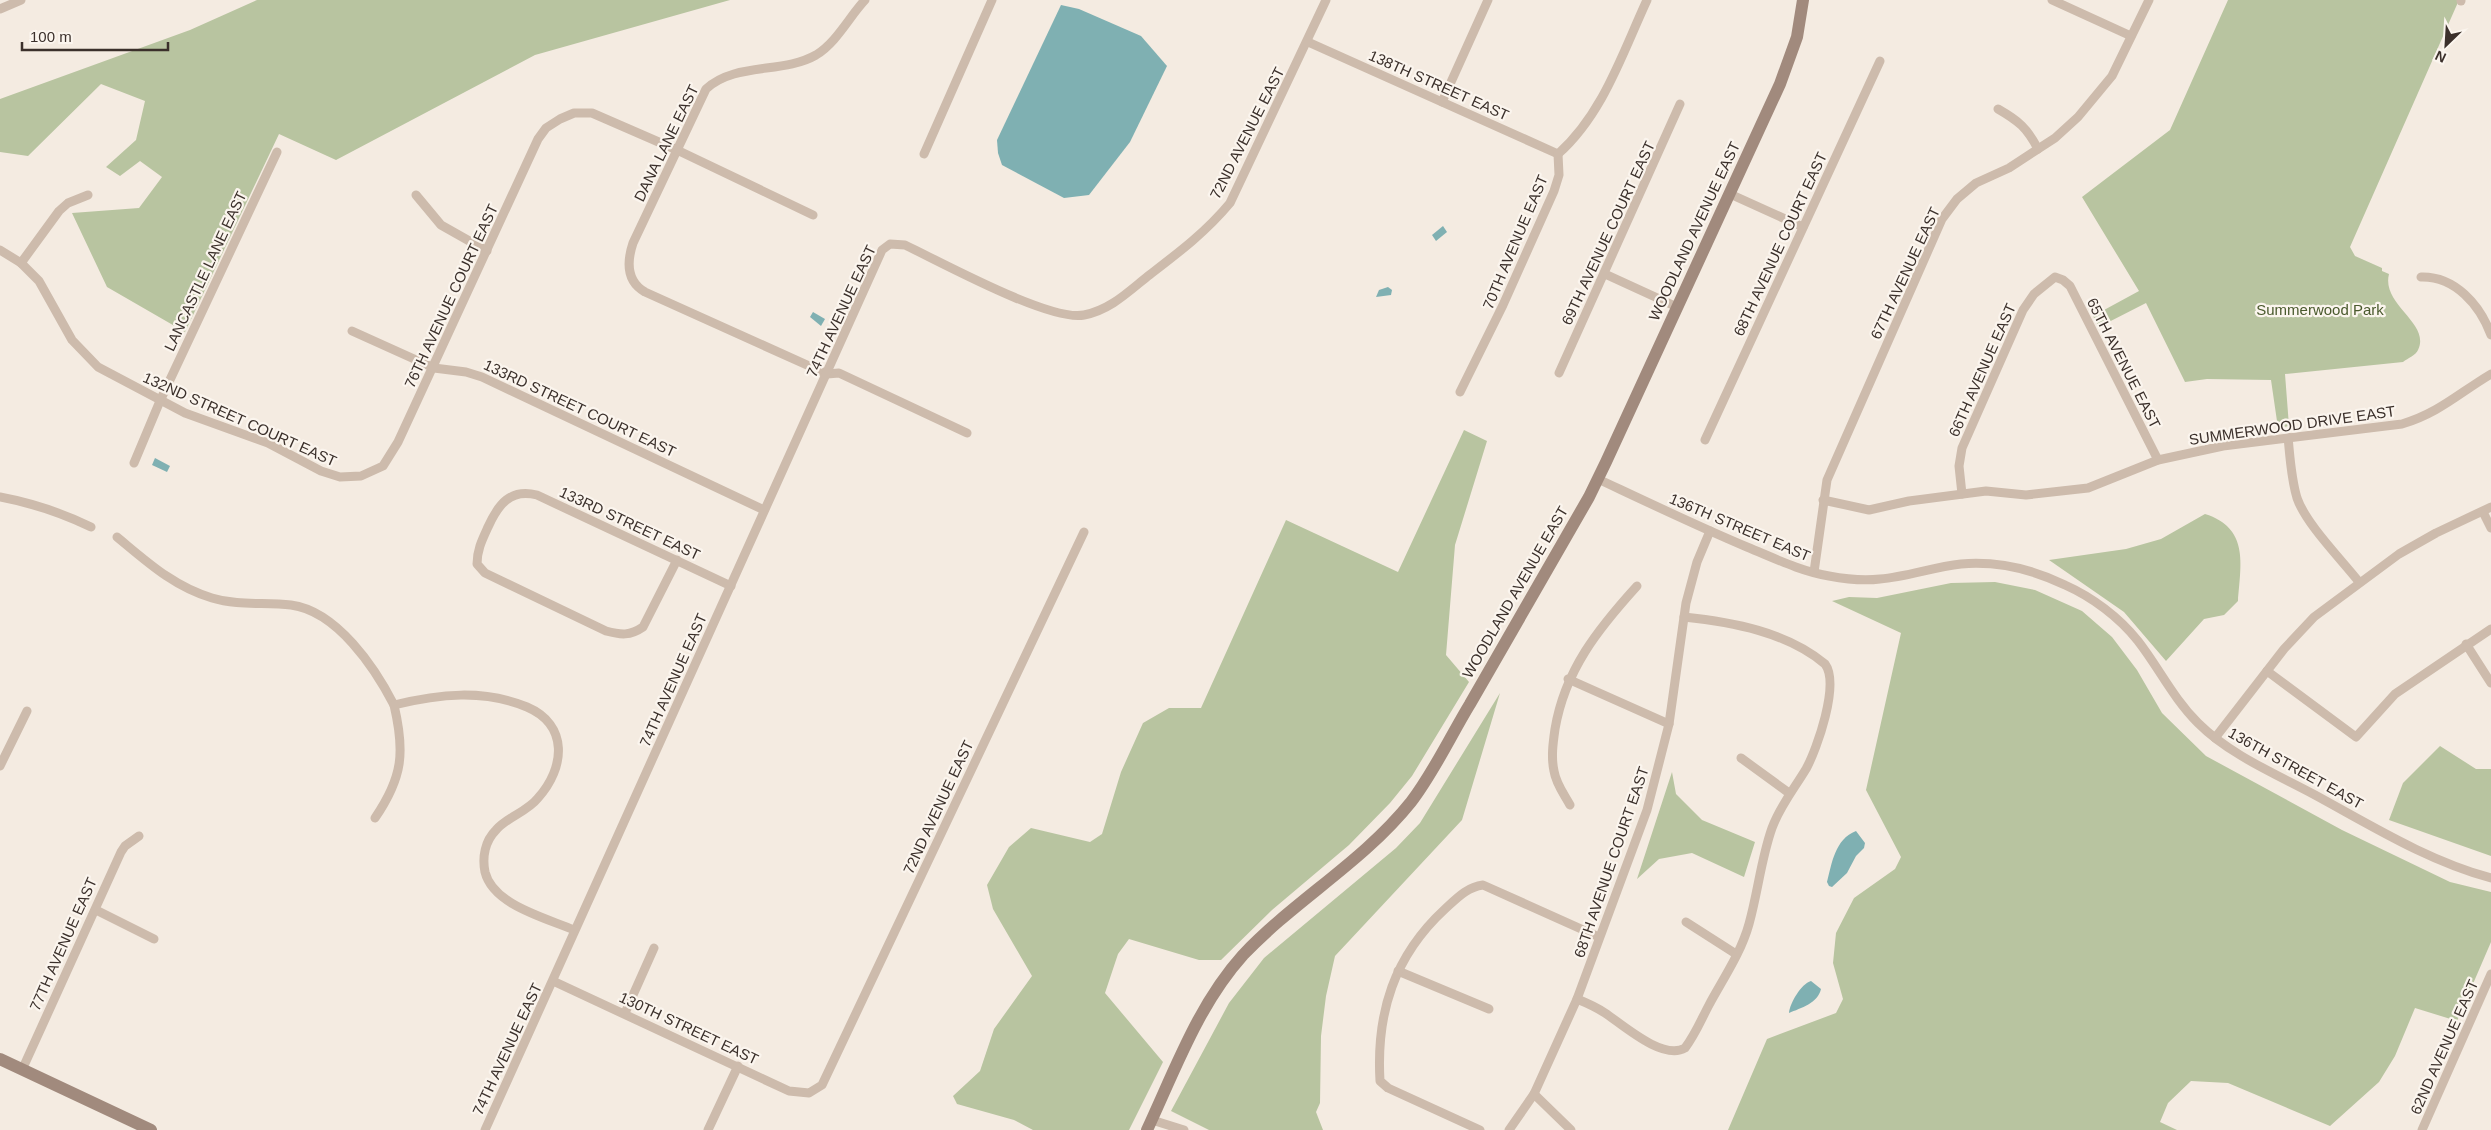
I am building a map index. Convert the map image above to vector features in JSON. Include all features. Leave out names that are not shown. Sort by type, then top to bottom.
[{"type":"street","points":[[0,9],[8,2],[21,0]]},
{"type":"street","name":"DANA LANE EAST","points":[[828,374],[645,292],[634,283],[630,275],[628,262],[633,243],[704,93],[713,82],[750,71],[791,64],[817,54],[829,45],[865,0]]},
{"type":"street","points":[[924,154],[992,0]]},
{"type":"street","name":"72ND AVENUE EAST","points":[[890,244],[905,245],[1046,310],[1075,316],[1096,312],[1120,299],[1209,228],[1230,203],[1308,42],[1326,0]]},
{"type":"street","points":[[1442,102],[1488,0]]},
{"type":"street","points":[[1558,154],[1571,143],[1599,106],[1647,0]]},
{"type":"street","name":"WOODLAND AVENUE EAST","points":[[1149,1125],[1202,1013],[1228,974],[1277,922],[1369,846],[1412,800],[1445,750],[1598,479],[1789,62],[1797,37],[1803,0]]},
{"type":"street","points":[[2052,0],[2132,36]]},
{"type":"street","name":"67TH AVENUE EAST","points":[[1814,572],[1827,480],[1849,426],[1942,219],[1957,199],[1976,183],[2009,168],[2055,138],[2097,96],[2112,76],[2149,0]]},
{"type":"street","name":"138TH STREET EAST","points":[[1308,42],[1558,154]]},
{"type":"street","name":"68TH AVENUE COURT EAST","points":[[1705,440],[1880,61]]},
{"type":"street","name":"69TH AVENUE COURT EAST","points":[[1559,373],[1680,104]]},
{"type":"street","points":[[1998,109],[2016,119],[2028,130],[2038,150]]},
{"type":"street","name":"76TH AVENUE COURT EAST","points":[[353,477],[376,471],[392,455],[434,368],[538,139],[546,128],[567,116],[584,111],[677,150]]},
{"type":"street","points":[[677,150],[813,215]]},
{"type":"street","name":"LANCASTLE LANE EAST","points":[[134,463],[160,402],[277,152]]},
{"type":"street","name":"70TH AVENUE EAST","points":[[1460,392],[1503,306],[1554,191],[1559,175],[1558,154]]},
{"type":"street","points":[[416,194],[441,225],[487,250]]},
{"type":"street","points":[[1730,194],[1802,227]]},
{"type":"street","points":[[22,263],[59,210],[68,202],[88,195]]},
{"type":"street","name":"74TH AVENUE EAST","points":[[485,1130],[764,510],[828,374],[880,254],[890,244]]},
{"type":"street","name":"132ND STREET COURT EAST","points":[[0,250],[22,263],[46,290],[72,340],[98,367],[160,402],[200,420],[268,443],[334,476],[353,477]]},
{"type":"street","points":[[1605,274],[1677,307]]},
{"type":"street","name":"66TH AVENUE EAST","points":[[1962,494],[1960,466],[1962,448],[2023,310],[2034,294],[2055,277],[2063,280]]},
{"type":"street","points":[[2421,277],[2432,277],[2447,282],[2459,289],[2477,308],[2491,335]]},
{"type":"street","name":"65TH AVENUE EAST","points":[[2063,280],[2070,286],[2158,460]]},
{"type":"street","name":"133RD STREET COURT EAST","points":[[352,331],[434,368],[466,372],[482,377],[764,510]]},
{"type":"street","points":[[828,374],[839,373],[967,433]]},
{"type":"street","name":"SUMMERWOOD DRIVE EAST","points":[[1823,500],[1869,510],[1909,501],[1986,491],[2026,495],[2088,488],[2158,460],[2223,446],[2288,437],[2389,427],[2413,420],[2442,408],[2491,374]]},
{"type":"street","points":[[2288,437],[2293,481],[2298,500],[2307,516],[2359,582]]},
{"type":"street","name":"136TH STREET EAST","points":[[1598,479],[1784,563],[1814,572],[1843,578],[1879,580],[1960,564],[1983,564],[2027,570],[2047,577],[2088,597],[2125,627],[2137,639],[2171,692],[2188,713],[2215,738],[2251,761],[2415,849],[2446,864],[2491,878]]},
{"type":"street","name":"133RD STREET EAST","points":[[676,560],[643,627],[635,633],[619,634],[606,631],[480,569],[477,564],[479,546],[494,513],[506,498],[516,493],[537,495],[676,560],[731,586]]},
{"type":"street","points":[[0,497],[24,502],[92,527]]},
{"type":"street","points":[[2215,738],[2308,622],[2359,582],[2418,542],[2487,510],[2491,528]]},
{"type":"street","name":"68TH AVENUE COURT EAST","points":[[1509,1130],[1534,1094],[1577,999],[1647,810],[1669,724],[1684,617],[1692,576],[1710,531]]},
{"type":"street","name":"72ND AVENUE EAST","points":[[814,1091],[825,1080],[837,1057],[1084,532]]},
{"type":"street","points":[[117,537],[161,572],[195,592],[241,604],[302,607],[320,617],[361,651],[380,678],[394,705],[400,731],[402,754],[397,775],[385,804],[375,818]]},
{"type":"street","points":[[1570,805],[1554,772],[1552,755],[1560,704],[1568,679],[1589,642],[1637,586]]},
{"type":"street","points":[[1577,999],[1604,1012],[1649,1043],[1661,1048],[1680,1051],[1690,1041],[1736,954],[1749,924],[1768,843],[1789,794],[1805,770],[1820,734],[1830,678],[1827,667],[1817,658],[1750,627],[1729,622],[1684,617]]},
{"type":"street","points":[[2267,671],[2356,737],[2395,694],[2466,644],[2491,629]]},
{"type":"street","points":[[2466,644],[2491,683]]},
{"type":"street","points":[[1568,679],[1669,724]]},
{"type":"street","points":[[394,705],[451,694],[494,697],[531,709],[546,719],[556,733],[559,750],[554,773],[538,798],[495,831],[487,844],[484,865],[488,880],[500,896],[574,930]]},
{"type":"street","points":[[0,766],[26,710]]},
{"type":"street","points":[[1741,758],[1789,794]]},
{"type":"street","name":"77TH AVENUE EAST","points":[[22,1070],[121,852],[125,846],[139,836]]},
{"type":"street","points":[[1480,1130],[1388,1088],[1380,1081],[1382,1024],[1387,997],[1398,971],[1423,932],[1434,919],[1471,887],[1483,885],[1599,937]]},
{"type":"street","points":[[96,910],[154,939]]},
{"type":"street","points":[[1686,922],[1736,954]]},
{"type":"street","points":[[625,1013],[654,948]]},
{"type":"street","points":[[1398,971],[1489,1009]]},
{"type":"street","name":"62ND AVENUE EAST","points":[[2422,1130],[2491,974]]},
{"type":"street","name":"130TH STREET EAST","points":[[553,981],[790,1091],[809,1093],[814,1091]]},
{"type":"street","points":[[0,1059],[151,1130]]},
{"type":"street","points":[[708,1130],[738,1066]]},
{"type":"street","points":[[1534,1094],[1571,1130]]},
{"type":"street","points":[[1149,1125],[1184,1130]]},
{"type":"green space","points":[[257,0],[730,0],[535,55],[336,160],[279,134],[185,332],[107,287],[72,213],[139,208],[162,177],[140,161],[120,176],[106,167],[136,140],[145,101],[101,84],[28,156],[0,152],[0,99],[190,30]]},
{"type":"green space","name":"Summerwood Park","points":[[2228,0],[2459,0],[2350,247],[2355,256],[2382,268],[2382,271],[2389,274],[2388,285],[2392,295],[2418,331],[2420,340],[2418,350],[2403,362],[2285,374],[2289,426],[2278,428],[2271,380],[2207,379],[2185,382],[2146,303],[2099,327],[2093,316],[2139,291],[2082,197],[2170,130]]},
{"type":"green space","points":[[1464,430],[1487,441],[1455,545],[1446,655],[1469,682],[1412,776],[1390,803],[1349,845],[1272,910],[1221,960],[1199,960],[1129,939],[1118,954],[1105,993],[1163,1062],[1129,1130],[1033,1130],[1014,1120],[957,1104],[953,1096],[980,1071],[994,1029],[1032,976],[993,909],[987,885],[1009,847],[1031,828],[1090,842],[1102,834],[1121,772],[1143,723],[1169,708],[1201,708],[1286,520],[1398,572]]},
{"type":"green space","points":[[2205,514],[2219,520],[2229,528],[2236,538],[2240,560],[2238,601],[2224,615],[2204,619],[2166,661],[2124,612],[2049,560],[2126,549],[2161,539]]},
{"type":"green space","points":[[1995,582],[2035,590],[2082,611],[2112,637],[2137,670],[2162,713],[2206,756],[2342,830],[2450,882],[2491,892],[2491,942],[2457,1021],[2415,1008],[2395,1056],[2379,1082],[2330,1126],[2228,1083],[2191,1081],[2168,1103],[2160,1122],[2177,1130],[1728,1130],[1767,1039],[1836,1013],[1843,999],[1833,963],[1836,933],[1854,898],[1895,869],[1901,857],[1866,790],[1901,633],[1832,601],[1849,597],[1877,598],[1951,583]]},
{"type":"green space","points":[[1500,693],[1462,820],[1335,956],[1326,996],[1321,1036],[1320,1103],[1316,1112],[1323,1130],[1209,1130],[1171,1111],[1229,1003],[1264,958],[1396,848],[1420,823]]},
{"type":"green space","points":[[2440,746],[2476,769],[2491,769],[2491,856],[2389,820],[2403,783]]},
{"type":"green space","points":[[1672,772],[1676,794],[1702,820],[1755,842],[1744,877],[1692,853],[1659,859],[1637,879]]},
{"type":"water","points":[[1061,5],[1079,9],[1141,36],[1167,66],[1130,142],[1089,195],[1064,198],[1002,165],[998,153],[997,140]]},
{"type":"water","points":[[1443,226],[1447,232],[1436,241],[1432,235]]},
{"type":"water","points":[[1388,287],[1392,290],[1391,295],[1376,297],[1379,290]]},
{"type":"water","points":[[813,312],[825,319],[821,326],[810,317]]},
{"type":"water","points":[[155,458],[170,466],[167,472],[152,465]]},
{"type":"water","points":[[1856,831],[1865,843],[1864,848],[1856,856],[1847,873],[1832,887],[1829,886],[1827,882],[1835,852],[1843,840]]},
{"type":"water","points":[[1811,981],[1821,989],[1819,994],[1813,1001],[1789,1013],[1791,1004],[1797,994],[1803,986]]}]
